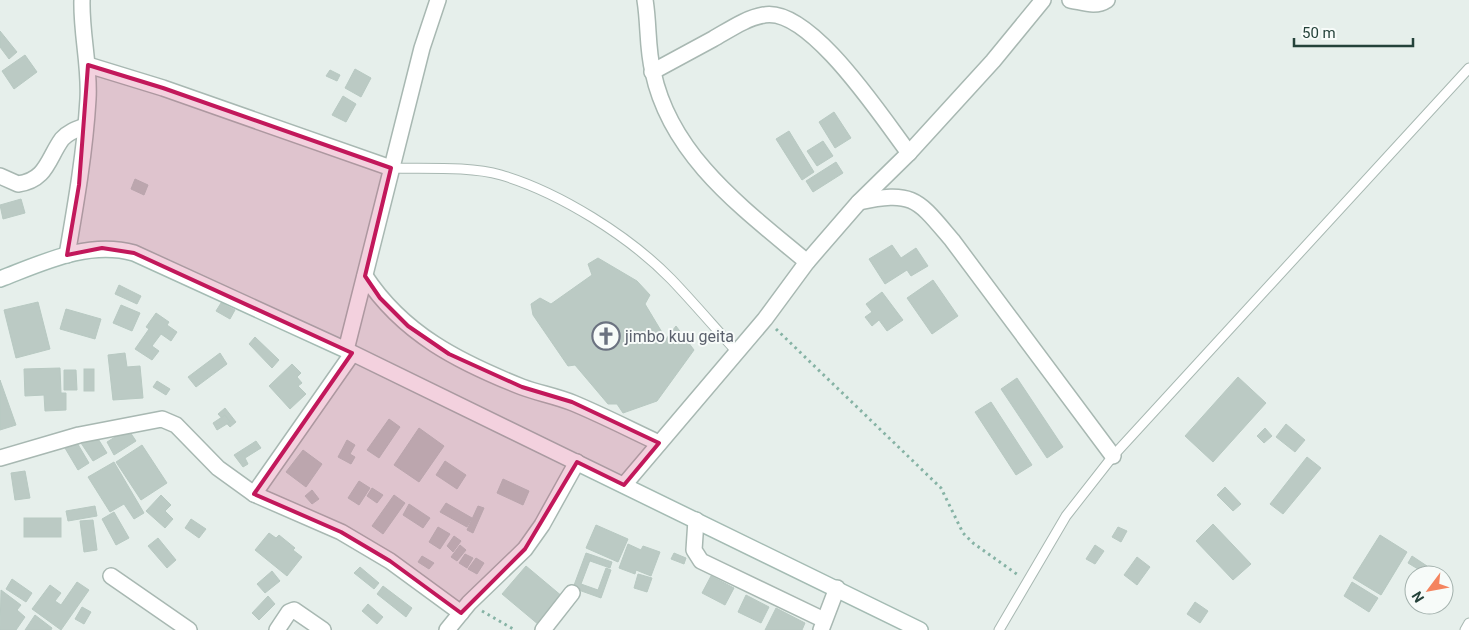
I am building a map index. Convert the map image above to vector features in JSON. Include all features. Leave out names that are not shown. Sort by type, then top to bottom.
[{"type":"street","points":[[67,255],[79,185],[86,126],[88,65],[82,0]]},
{"type":"street","points":[[254,494],[349,352],[365,276],[422,48],[438,0]]},
{"type":"street","points":[[645,0],[652,72],[669,119],[699,165],[720,188],[807,262]]},
{"type":"street","points":[[624,485],[765,320],[807,262],[859,202],[909,153],[993,61],[1042,0]]},
{"type":"street","points":[[1070,0],[1094,4],[1100,4],[1107,0]]},
{"type":"street","points":[[652,72],[747,20],[766,14],[784,17],[809,31],[827,48],[909,153]]},
{"type":"street","points":[[88,65],[163,88],[392,168]]},
{"type":"street","points":[[0,176],[18,184],[36,179],[53,157],[62,139],[72,130],[86,126]]},
{"type":"street","points":[[859,202],[881,197],[904,196],[926,209],[952,240],[1112,456]]},
{"type":"street","points":[[0,279],[67,255],[102,248],[134,253],[349,352],[920,630]]},
{"type":"street","points":[[365,276],[380,298],[408,326],[428,342],[522,387],[572,402],[659,443]]},
{"type":"street","points":[[0,458],[78,435],[162,419],[176,425],[218,468],[254,494],[341,532],[465,608]]},
{"type":"street","points":[[447,630],[465,608],[525,549],[542,525],[577,462]]},
{"type":"street","points":[[696,520],[694,550],[701,561],[823,625],[837,588]]},
{"type":"street","points":[[111,576],[189,630]]},
{"type":"street","points":[[543,630],[572,593]]},
{"type":"street","points":[[277,630],[289,612],[294,610],[323,630]]},
{"type":"lane","points":[[999,630],[1066,516],[1112,456],[1469,68]]},
{"type":"lane","points":[[392,168],[462,170],[500,175],[544,193],[588,215],[634,248],[670,278],[737,352]]},
{"type":"lane","points":[[1465,630],[1469,623]]},
{"type":"path","points":[[765,320],[941,488],[963,533],[973,543],[1027,581]]},
{"type":"path","points":[[465,608],[515,630]]},
{"type":"highlighted area","points":[[88,65],[163,88],[391,168],[365,276],[380,298],[408,326],[449,354],[522,387],[572,402],[659,443],[624,485],[577,462],[525,549],[461,613],[390,561],[341,532],[254,494],[352,353],[134,253],[102,248],[67,255],[79,185]]},
{"type":"building","points":[[0,31],[17,52],[9,59],[0,47]]},
{"type":"building","points":[[25,55],[37,72],[14,89],[2,71]]},
{"type":"building","points":[[355,69],[371,78],[361,97],[345,88]]},
{"type":"building","points":[[330,70],[340,75],[337,81],[326,76]]},
{"type":"building","points":[[343,96],[356,104],[346,122],[332,115]]},
{"type":"building","points":[[834,112],[851,138],[835,148],[819,122]]},
{"type":"building","points":[[789,131],[814,172],[802,180],[776,139]]},
{"type":"building","points":[[823,141],[833,156],[817,166],[807,151]]},
{"type":"building","points":[[836,162],[843,173],[813,192],[806,181]]},
{"type":"building","points":[[135,179],[148,185],[144,195],[131,189]]},
{"type":"building","points":[[21,199],[25,213],[3,219],[0,205]]},
{"type":"building","points":[[892,245],[901,258],[916,248],[928,266],[911,276],[907,270],[885,284],[869,259]]},
{"type":"building","name":"jimbo kuu geita","points":[[598,258],[637,281],[650,295],[645,304],[666,339],[676,326],[694,350],[657,401],[623,413],[617,404],[608,404],[575,365],[568,366],[533,315],[531,304],[540,298],[551,304],[592,275],[588,264]]},
{"type":"building","points":[[933,280],[958,316],[932,334],[907,298]]},
{"type":"building","points":[[119,285],[141,296],[137,304],[115,294]]},
{"type":"building","points":[[882,292],[903,320],[887,331],[879,320],[872,326],[865,317],[872,312],[866,304]]},
{"type":"building","points":[[38,302],[50,349],[16,358],[4,310]]},
{"type":"building","points":[[221,303],[235,310],[230,319],[216,311]]},
{"type":"building","points":[[121,305],[140,313],[132,331],[113,323]]},
{"type":"building","points":[[66,309],[101,319],[95,339],[60,329]]},
{"type":"building","points":[[156,313],[169,322],[167,325],[177,332],[171,341],[161,334],[152,346],[159,351],[152,360],[135,349],[149,329],[146,327]]},
{"type":"building","points":[[255,337],[279,360],[272,368],[249,344]]},
{"type":"building","points":[[125,353],[127,367],[140,366],[143,398],[113,400],[108,355]]},
{"type":"building","points":[[220,353],[227,364],[196,387],[188,377]]},
{"type":"building","points":[[292,364],[301,373],[297,377],[302,383],[298,386],[306,394],[290,409],[269,386]]},
{"type":"building","points":[[60,368],[61,393],[66,393],[66,410],[45,411],[44,395],[25,396],[24,369]]},
{"type":"building","points":[[84,369],[94,369],[94,391],[84,391]]},
{"type":"building","points":[[64,370],[76,370],[77,390],[64,390]]},
{"type":"building","points":[[1238,377],[1266,403],[1213,462],[1185,436]]},
{"type":"building","points":[[1017,378],[1063,447],[1047,458],[1001,389]]},
{"type":"building","points":[[0,380],[16,425],[0,430]]},
{"type":"building","points":[[157,381],[170,389],[166,395],[153,387]]},
{"type":"building","points":[[991,402],[1032,465],[1016,475],[975,412]]},
{"type":"building","points":[[225,408],[236,422],[230,427],[218,414]]},
{"type":"building","points":[[225,415],[230,422],[217,430],[213,423]]},
{"type":"building","points":[[389,419],[400,427],[379,458],[367,450]]},
{"type":"building","points":[[1286,424],[1305,440],[1295,452],[1276,437]]},
{"type":"building","points":[[419,428],[444,446],[419,482],[394,465]]},
{"type":"building","points":[[1265,428],[1272,436],[1264,443],[1257,436]]},
{"type":"building","points":[[128,429],[136,441],[114,455],[107,442]]},
{"type":"building","points":[[95,434],[107,453],[93,461],[81,443]]},
{"type":"building","points":[[73,436],[89,463],[78,470],[62,443]]},
{"type":"building","points":[[347,440],[355,445],[350,454],[355,457],[351,464],[338,457]]},
{"type":"building","points":[[256,441],[261,448],[245,458],[248,464],[243,467],[234,455]]},
{"type":"building","points":[[142,445],[167,483],[141,500],[116,462]]},
{"type":"building","points":[[303,450],[322,464],[306,487],[286,472]]},
{"type":"building","points":[[1307,457],[1321,468],[1283,514],[1270,504]]},
{"type":"building","points":[[445,461],[466,475],[457,489],[436,475]]},
{"type":"building","points":[[114,462],[144,513],[134,519],[124,504],[110,512],[88,477]]},
{"type":"building","points":[[25,471],[30,498],[15,500],[11,473]]},
{"type":"building","points":[[503,479],[529,491],[523,505],[497,493]]},
{"type":"building","points":[[359,481],[370,488],[359,505],[348,498]]},
{"type":"building","points":[[1225,487],[1241,504],[1233,511],[1217,495]]},
{"type":"building","points":[[372,488],[383,495],[377,503],[367,496]]},
{"type":"building","points":[[312,490],[319,499],[312,504],[305,496]]},
{"type":"building","points":[[161,495],[171,505],[165,511],[173,519],[165,528],[146,511]]},
{"type":"building","points":[[394,495],[405,503],[383,534],[372,526]]},
{"type":"building","points":[[446,503],[472,518],[467,527],[440,512]]},
{"type":"building","points":[[409,504],[430,518],[423,528],[403,515]]},
{"type":"building","points":[[95,506],[97,516],[68,521],[66,511]]},
{"type":"building","points":[[478,506],[484,508],[473,533],[467,530]]},
{"type":"building","points":[[114,512],[129,538],[116,545],[102,519]]},
{"type":"building","points":[[24,518],[61,518],[61,537],[24,537]]},
{"type":"building","points":[[191,519],[206,529],[199,538],[185,528]]},
{"type":"building","points":[[93,520],[97,550],[84,552],[80,521]]},
{"type":"building","points":[[1213,524],[1251,564],[1233,580],[1196,541]]},
{"type":"building","points":[[596,525],[628,539],[618,562],[586,548]]},
{"type":"building","points":[[438,527],[450,534],[440,549],[429,542]]},
{"type":"building","points":[[1118,527],[1127,531],[1121,542],[1112,537]]},
{"type":"building","points":[[269,533],[276,538],[279,535],[295,548],[293,550],[302,557],[287,576],[255,550]]},
{"type":"building","points":[[1380,535],[1407,552],[1381,595],[1353,578]]},
{"type":"building","points":[[454,536],[461,541],[453,552],[447,546]]},
{"type":"building","points":[[158,538],[176,560],[167,568],[148,546]]},
{"type":"building","points":[[628,544],[641,550],[643,546],[660,552],[651,576],[636,570],[635,574],[619,568]]},
{"type":"building","points":[[460,545],[466,550],[457,561],[451,557]]},
{"type":"building","points":[[1095,545],[1104,551],[1095,564],[1086,559]]},
{"type":"building","points":[[586,553],[592,555],[581,584],[598,590],[606,568],[611,570],[601,598],[573,588]]},
{"type":"building","points":[[674,553],[686,558],[684,564],[671,559]]},
{"type":"building","points":[[465,554],[473,558],[467,568],[459,563]]},
{"type":"building","points":[[592,555],[612,562],[610,568],[590,561]]},
{"type":"building","points":[[422,556],[434,563],[429,569],[418,562]]},
{"type":"building","points":[[1412,556],[1426,565],[1411,565],[1408,563]]},
{"type":"building","points":[[1137,557],[1150,567],[1137,585],[1124,575]]},
{"type":"building","points":[[476,558],[484,563],[477,574],[468,569]]},
{"type":"building","points":[[526,566],[563,597],[539,625],[502,594]]},
{"type":"building","points":[[360,567],[379,583],[374,589],[354,573]]},
{"type":"building","points":[[272,571],[280,581],[265,593],[257,584]]},
{"type":"building","points":[[638,574],[652,578],[647,592],[634,588]]},
{"type":"building","points":[[711,576],[734,588],[725,605],[702,593]]},
{"type":"building","points":[[12,579],[32,593],[26,602],[6,589]]},
{"type":"building","points":[[77,582],[89,590],[61,630],[32,609],[50,585],[61,593],[55,601],[61,605]]},
{"type":"building","points":[[1352,582],[1378,598],[1369,612],[1344,596]]},
{"type":"building","points":[[383,586],[412,608],[406,617],[377,594]]},
{"type":"building","points":[[1,590],[21,605],[17,610],[25,617],[16,630],[0,630]]},
{"type":"building","points":[[746,595],[769,607],[761,623],[738,612]]},
{"type":"building","points":[[268,596],[275,604],[259,620],[252,613]]},
{"type":"building","points":[[1195,602],[1208,611],[1200,623],[1187,614]]},
{"type":"building","points":[[368,604],[383,617],[377,624],[362,611]]},
{"type":"building","points":[[82,607],[91,612],[84,624],[75,619]]},
{"type":"building","points":[[776,608],[805,623],[802,630],[765,630]]},
{"type":"building","points":[[35,615],[52,628],[51,630],[25,630]]},
{"type":"place","name":"jimbo kuu geita","points":[[606,336]]}]
